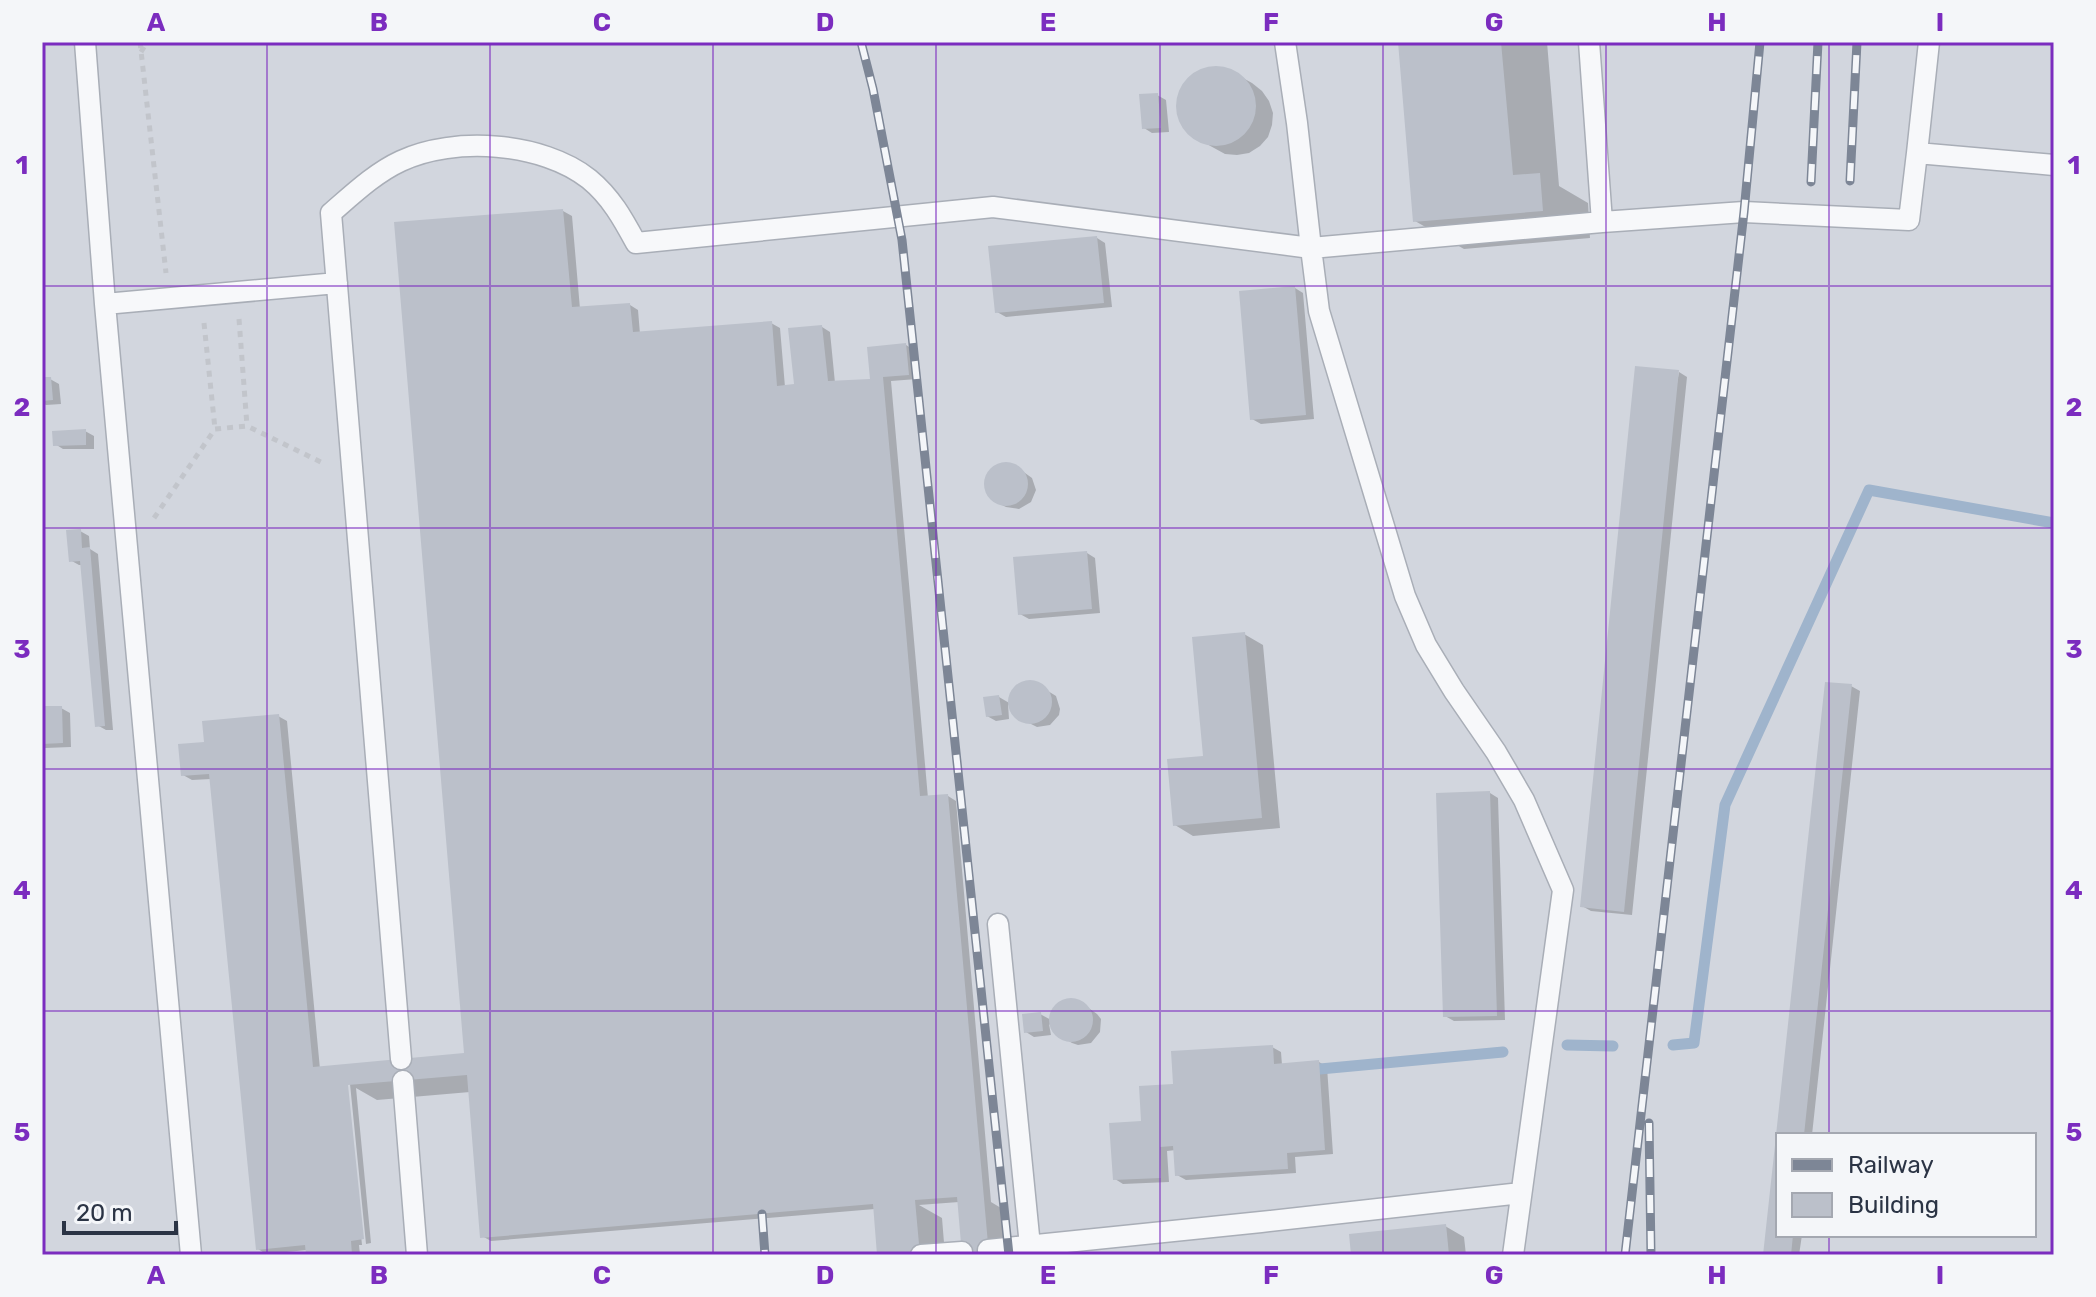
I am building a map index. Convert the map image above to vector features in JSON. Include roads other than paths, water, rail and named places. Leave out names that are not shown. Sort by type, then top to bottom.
[{"type":"lane","points":[[85,42],[105,304],[191,1255]]},
{"type":"lane","points":[[1285,42],[1319,311],[1405,596],[1426,645],[1524,800],[1563,890],[1513,1255]]},
{"type":"lane","points":[[1589,42],[1602,222]]},
{"type":"lane","points":[[401,1059],[331,213],[365,184],[399,162],[435,149],[494,146],[530,152],[559,161],[588,178],[621,214],[636,243],[993,207],[1311,248],[1744,212],[1909,220],[1929,42]]},
{"type":"lane","points":[[1917,153],[2054,165]]},
{"type":"lane","points":[[105,304],[337,283]]},
{"type":"lane","points":[[998,924],[1030,1246]]},
{"type":"lane","points":[[403,1081],[417,1255]]},
{"type":"lane","points":[[988,1250],[1521,1193]]},
{"type":"lane","points":[[921,1255],[962,1252]]},
{"type":"waterway","points":[[1673,1045],[1694,1043],[1725,805],[1869,490],[2054,523]]},
{"type":"waterway","points":[[1567,1045],[1613,1046]]},
{"type":"waterway","points":[[1320,1069],[1503,1052]]},
{"type":"railway","points":[[861,42],[902,240],[1009,1255]]},
{"type":"railway","points":[[1625,1255],[1744,212],[1760,42]]},
{"type":"railway","points":[[1811,182],[1818,42]]},
{"type":"railway","points":[[1850,181],[1857,42]]},
{"type":"railway","points":[[1649,1123],[1651,1255]]},
{"type":"railway","points":[[762,1214],[765,1255]]}]
